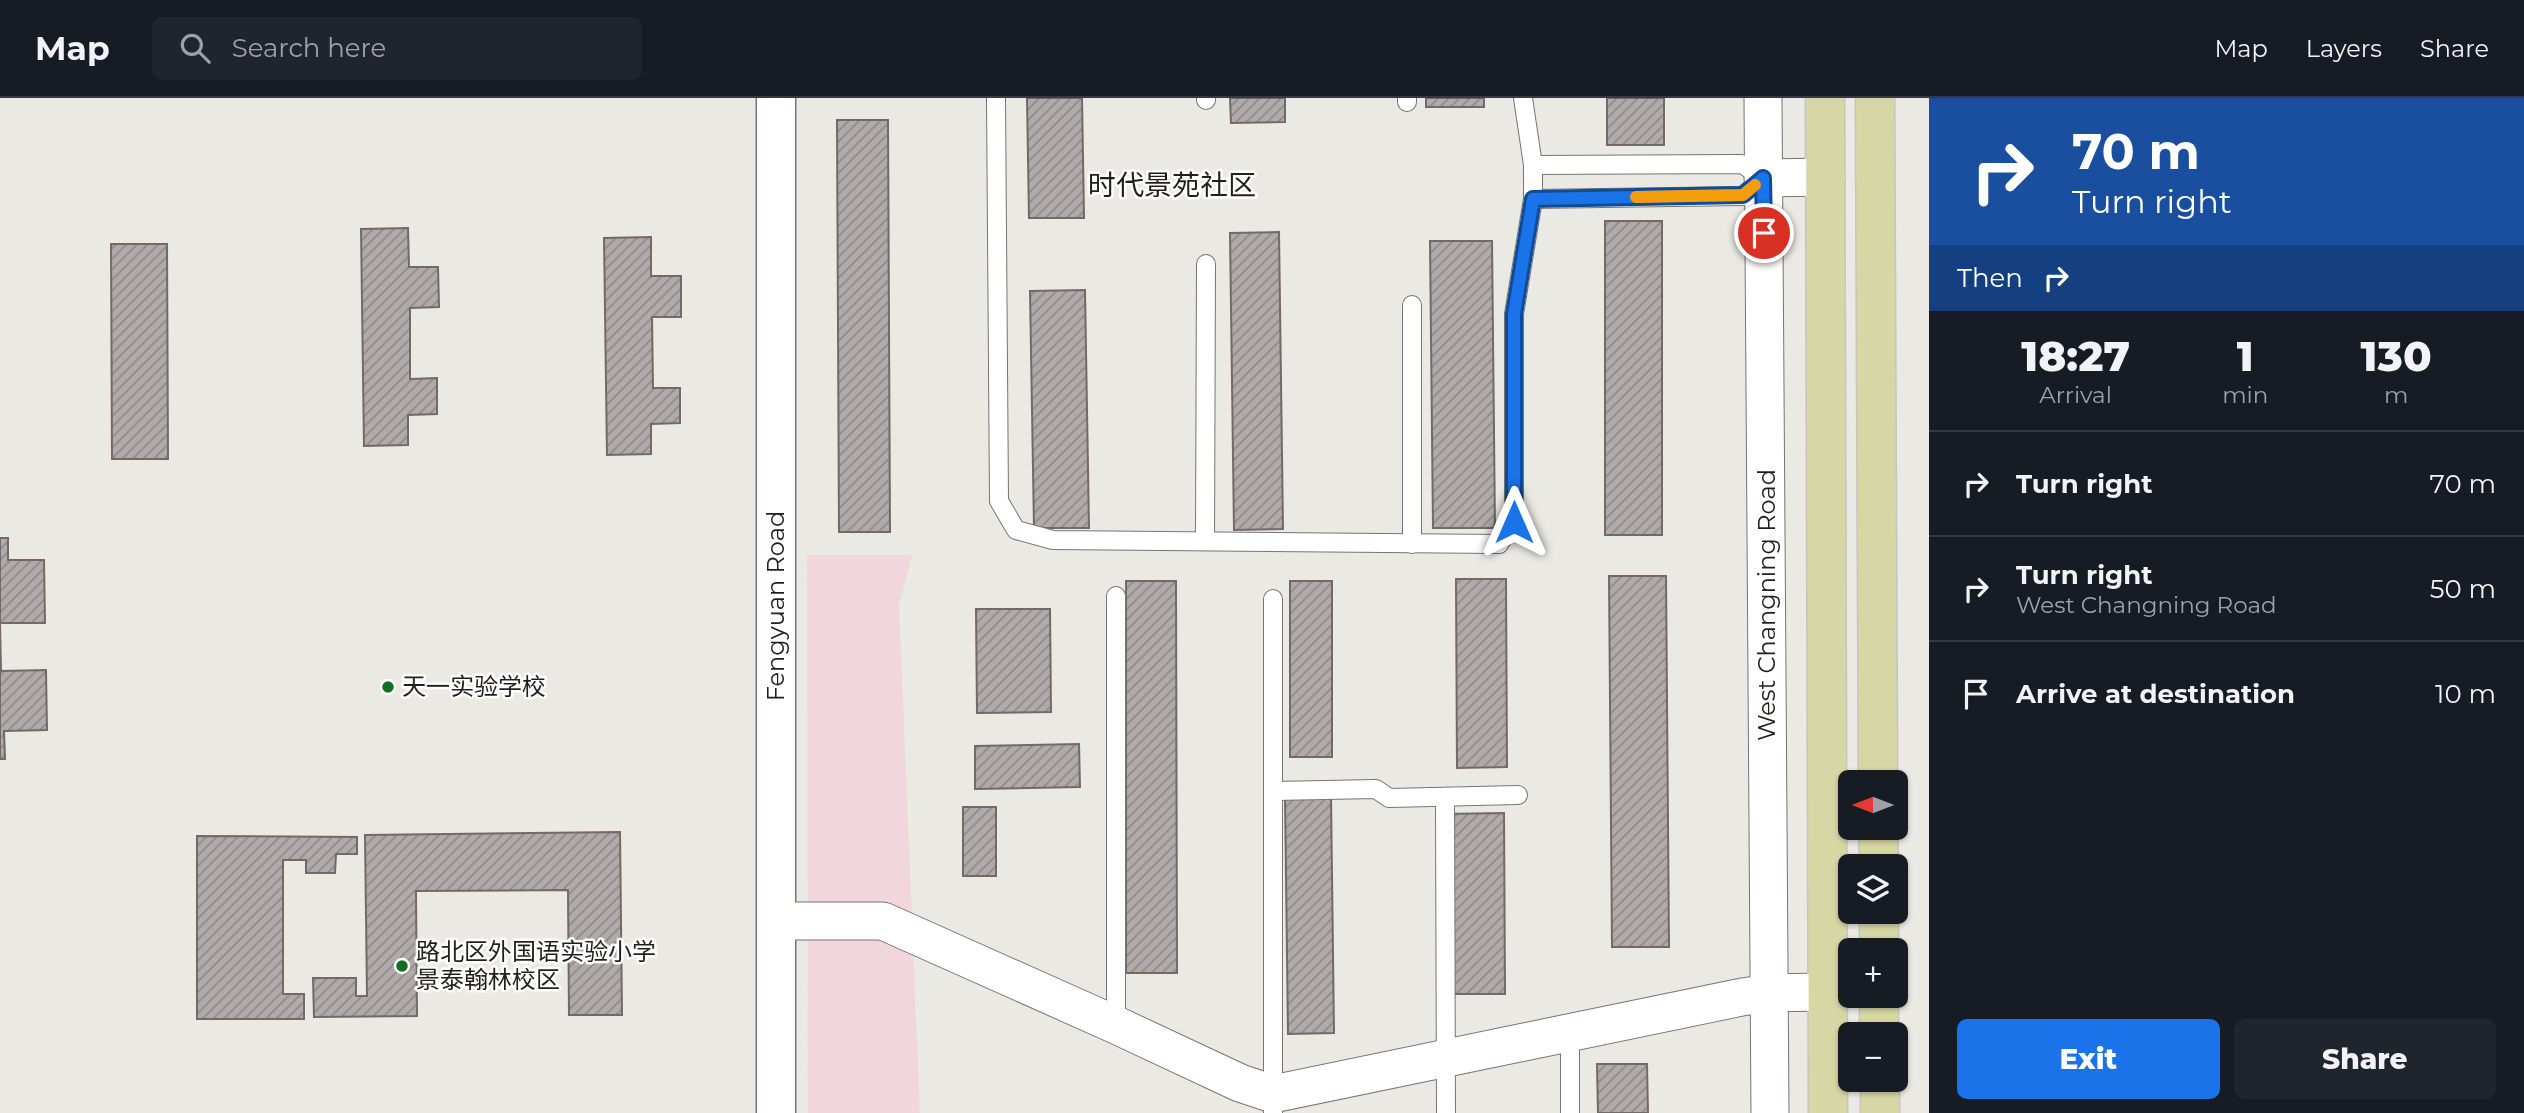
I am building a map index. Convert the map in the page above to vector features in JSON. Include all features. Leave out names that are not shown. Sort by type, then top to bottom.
[{"type":"main road","points":[[1825,98],[1828,1113]]},
{"type":"main road","points":[[1875,98],[1878,770]]},
{"type":"main road","points":[[1880,1092],[1880,1113]]},
{"type":"street","name":"Fengyuan Road","points":[[775,98],[776,1113]]},
{"type":"street","name":"West Changning Road","points":[[1763,98],[1770,1113]]},
{"type":"street","points":[[1763,178],[1826,177]]},
{"type":"street","points":[[776,921],[883,921],[1240,1083],[1273,1104],[1445,1058],[1570,1032],[1770,992],[1827,992]]},
{"type":"lane","points":[[996,98],[999,501],[1016,530],[1053,540],[1412,544],[1499,544],[1514,522],[1514,314],[1533,199],[1533,165],[1523,98]]},
{"type":"lane","points":[[1533,165],[1742,164],[1763,178],[1743,195],[1533,199]]},
{"type":"lane","points":[[1205,541],[1206,264]]},
{"type":"lane","points":[[1412,305],[1412,544]]},
{"type":"lane","points":[[1116,596],[1116,1025]]},
{"type":"lane","points":[[1273,598],[1273,1104]]},
{"type":"lane","points":[[1273,791],[1376,789],[1389,798],[1518,795]]},
{"type":"lane","points":[[1445,797],[1446,1113]]},
{"type":"lane","points":[[1570,1032],[1570,1113]]},
{"type":"shaded area","points":[[807,555],[912,555],[899,605],[920,1113],[808,1113]]},
{"type":"building","points":[[1027,98],[1082,98],[1084,218],[1029,218]]},
{"type":"building","points":[[1230,98],[1285,98],[1285,122],[1231,123]]},
{"type":"building","points":[[1426,98],[1484,98],[1484,107],[1426,107]]},
{"type":"building","points":[[1607,98],[1664,98],[1664,145],[1607,145]]},
{"type":"building","points":[[837,120],[888,120],[890,532],[839,532]]},
{"type":"building","points":[[1605,221],[1662,221],[1662,535],[1605,535]]},
{"type":"building","points":[[408,228],[409,267],[438,267],[439,307],[410,308],[410,379],[437,378],[437,414],[408,415],[408,445],[364,446],[361,229]]},
{"type":"building","points":[[1279,232],[1283,529],[1234,530],[1230,233]]},
{"type":"building","points":[[651,237],[651,276],[681,276],[681,317],[652,317],[653,388],[680,388],[680,423],[651,424],[651,454],[607,455],[604,238]]},
{"type":"building","points":[[1430,241],[1492,241],[1495,528],[1433,528]]},
{"type":"building","points":[[111,244],[167,244],[168,459],[112,459]]},
{"type":"building","points":[[1085,290],[1089,528],[1034,528],[1030,291]]},
{"type":"building","points":[[0,538],[8,538],[8,560],[44,560],[45,623],[0,623]]},
{"type":"building","points":[[1609,576],[1666,576],[1669,947],[1612,947]]},
{"type":"building","points":[[1456,579],[1506,579],[1507,767],[1457,768]]},
{"type":"building","points":[[1126,581],[1176,581],[1177,973],[1126,973]]},
{"type":"building","points":[[1290,581],[1332,581],[1332,757],[1290,757]]},
{"type":"building","points":[[976,609],[1050,609],[1051,712],[977,713]]},
{"type":"building","points":[[0,623],[1,671],[46,670],[47,730],[4,731],[5,759],[0,759]]},
{"type":"building","points":[[1079,744],[1080,787],[975,789],[975,746]]},
{"type":"building","points":[[1285,796],[1331,796],[1334,1033],[1288,1034]]},
{"type":"building","points":[[963,807],[996,807],[996,876],[963,876]]},
{"type":"building","points":[[1504,813],[1505,994],[1442,994],[1441,814]]},
{"type":"building","points":[[620,832],[622,1015],[569,1015],[568,890],[416,891],[417,1016],[314,1017],[313,978],[356,978],[356,996],[367,996],[365,835]]},
{"type":"building","points":[[197,836],[357,837],[357,854],[336,854],[335,873],[306,873],[306,860],[283,860],[283,994],[304,994],[304,1019],[197,1019]]},
{"type":"building","points":[[1597,1064],[1647,1064],[1648,1113],[1598,1113]]},
{"type":"slow traffic","points":[[1636,197],[1743,195],[1755,185]]},
{"type":"place","name":"天一实验学校","points":[[388,687]]},
{"type":"place","name":"路北区外国语实验小学 景泰翰林校区","points":[[402,966]]},
{"type":"district","name":"时代景苑社区","points":[[1172,185]]},
{"type":"route","points":[[1514,522],[1514,314],[1533,199],[1743,195],[1763,178],[1764,233]]}]
